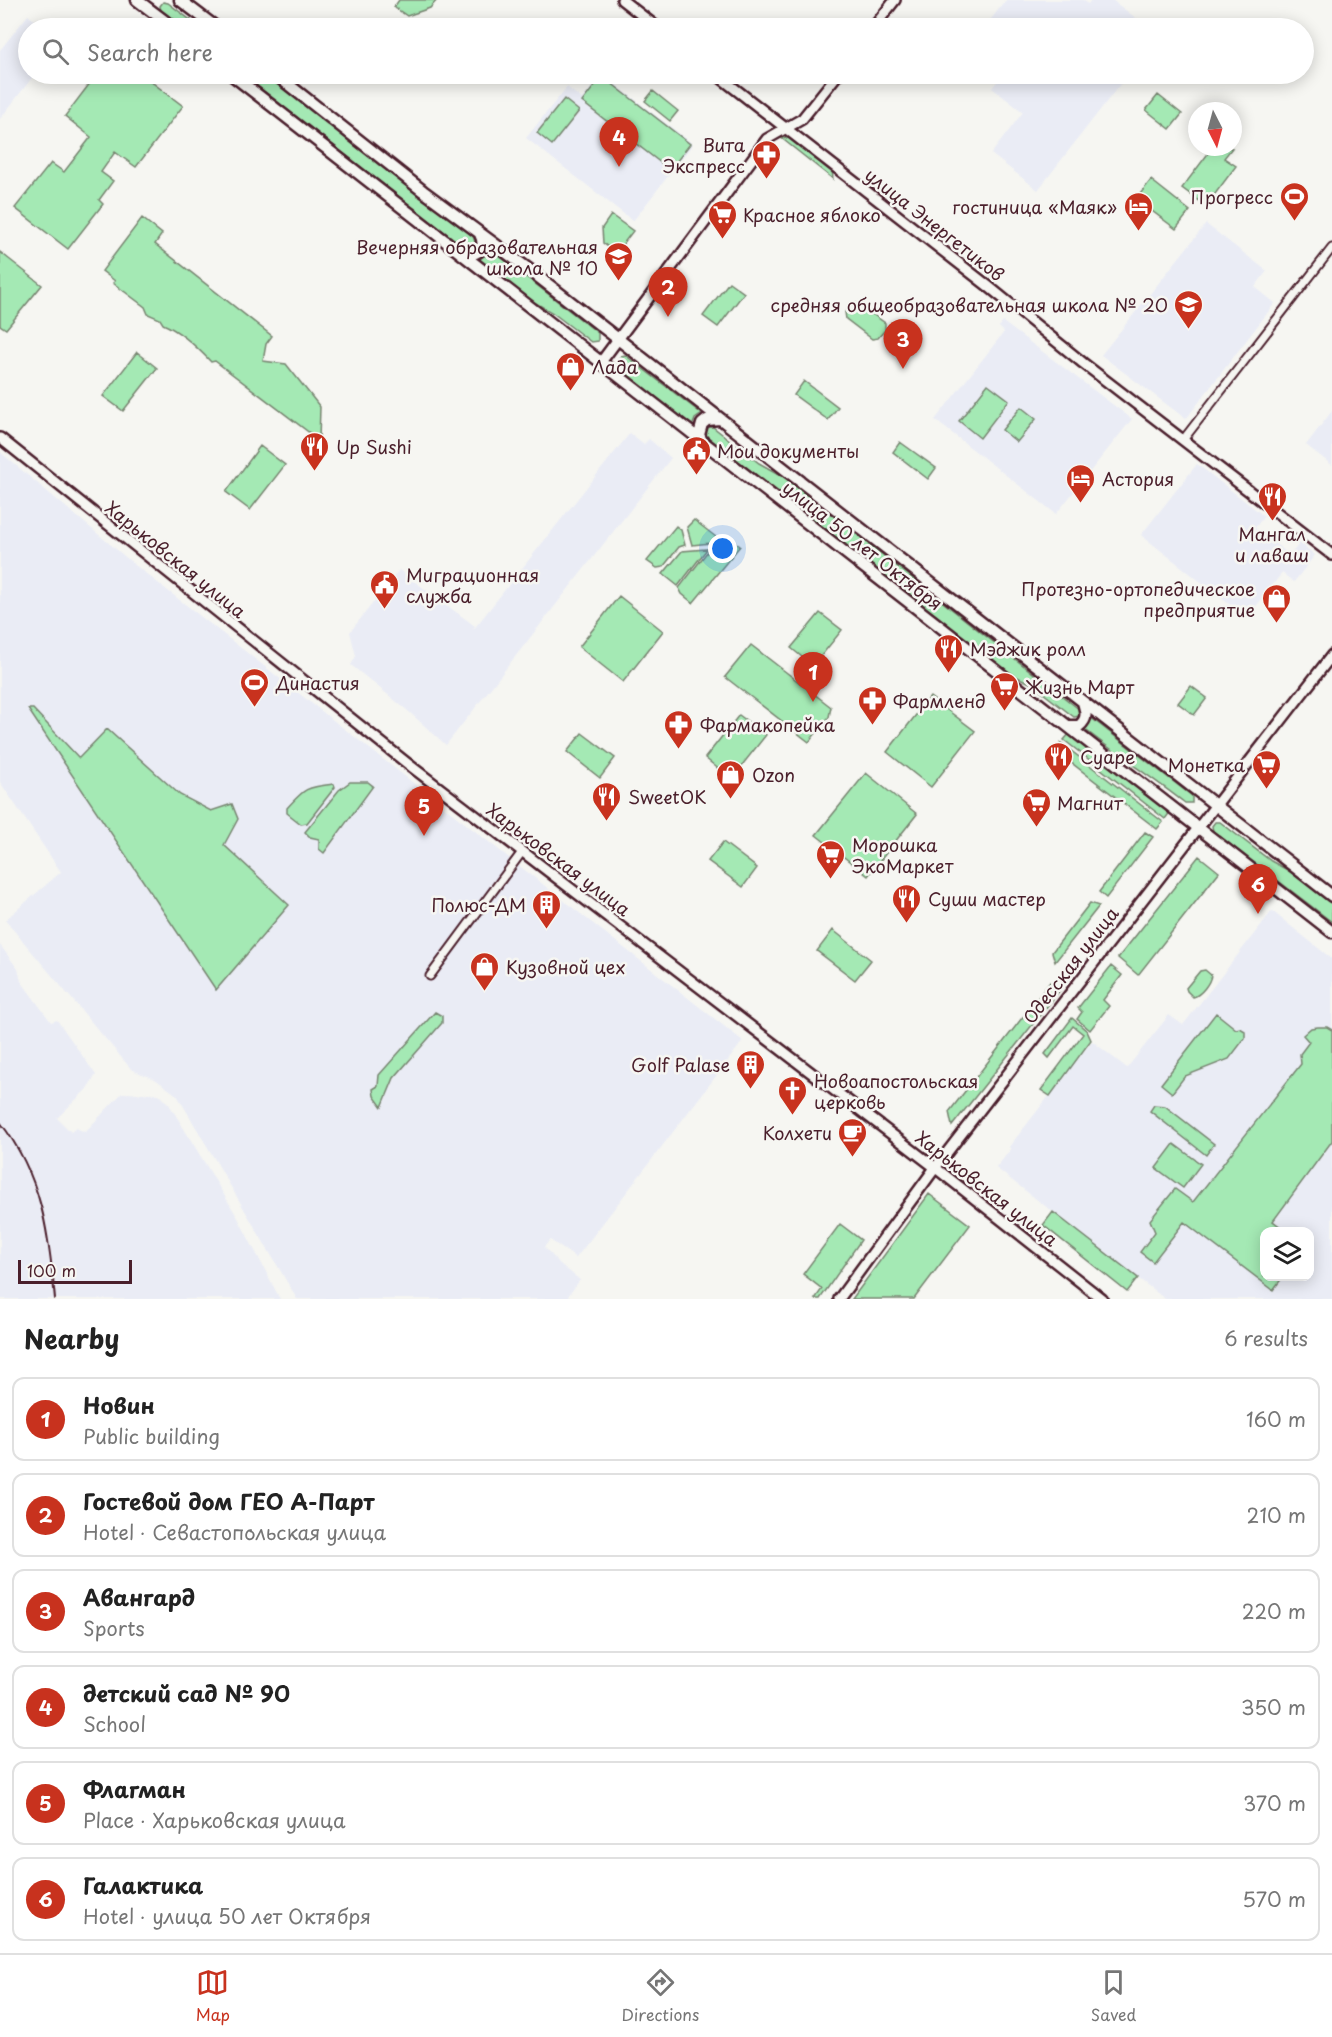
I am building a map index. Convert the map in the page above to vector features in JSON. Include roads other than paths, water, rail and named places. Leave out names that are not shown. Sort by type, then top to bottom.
[{"type":"main road","points":[[137,0],[160,18]]},
{"type":"main road","points":[[154,0],[155,14]]},
{"type":"main road","points":[[180,0],[204,18]]},
{"type":"main road","name":"улица 50 лет Октября","points":[[244,84],[1332,932]]},
{"type":"main road","name":"улица 50 лет Октября","points":[[287,84],[423,191],[527,268],[1332,896]]},
{"type":"main road","points":[[464,254],[476,254],[481,250],[483,244],[480,234]]},
{"type":"main road","points":[[702,441],[699,435],[702,424],[706,420],[720,419]]},
{"type":"main road","points":[[1067,726],[1079,726],[1083,722],[1086,717],[1083,702]]},
{"type":"street","points":[[622,0],[645,18]]},
{"type":"street","points":[[881,18],[895,0]]},
{"type":"street","name":"улица Энергетиков","points":[[729,84],[1083,363],[1332,555]]},
{"type":"street","points":[[601,362],[767,139],[801,119],[830,84]]},
{"type":"street","points":[[1183,440],[1332,248]]},
{"type":"street","name":"Харьковская улица","points":[[0,438],[292,673],[1102,1299]]},
{"type":"street","name":"Одесская улица","points":[[839,1299],[935,1168],[1332,655]]},
{"type":"street","points":[[429,976],[522,852]]},
{"type":"railway","points":[[0,1122],[25,1163],[41,1206],[50,1252],[55,1299]]},
{"type":"place","name":"детский сад № 90","points":[[619,167]]},
{"type":"place","name":"Вита Экспресс","points":[[766,180]]},
{"type":"place","name":"Прогресс","points":[[1294,222]]},
{"type":"place","name":"гостиница «Маяк»","points":[[1138,232]]},
{"type":"place","name":"Красное яблоко","points":[[722,240]]},
{"type":"place","name":"Вечерняя образовательная школа № 10","points":[[619,282]]},
{"type":"place","name":"Гостевой дом ГЕО А-Парт","points":[[668,317]]},
{"type":"place","name":"средняя общеобразовательная школа № 20","points":[[1189,330]]},
{"type":"place","name":"Авангард","points":[[903,369]]},
{"type":"place","name":"Лада","points":[[571,392]]},
{"type":"place","name":"Up Sushi","points":[[315,472]]},
{"type":"place","name":"Мои документы","points":[[696,476]]},
{"type":"place","name":"Астория","points":[[1081,504]]},
{"type":"place","name":"Мангал и лаваш","points":[[1272,522]]},
{"type":"place","name":"Миграционная служба","points":[[385,610]]},
{"type":"place","name":"Протезно-ортопедическое предприятие","points":[[1276,624]]},
{"type":"place","name":"Мэджик ролл","points":[[949,674]]},
{"type":"place","name":"Новин","points":[[813,702]]},
{"type":"place","name":"Династия","points":[[255,708]]},
{"type":"place","name":"Жизнь Март","points":[[1004,712]]},
{"type":"place","name":"Фармленд","points":[[872,726]]},
{"type":"place","name":"Фармакопейка","points":[[679,750]]},
{"type":"place","name":"Суаре","points":[[1059,782]]},
{"type":"place","name":"Монетка","points":[[1266,790]]},
{"type":"place","name":"Ozon","points":[[731,800]]},
{"type":"place","name":"SweetOK","points":[[607,822]]},
{"type":"place","name":"Магнит","points":[[1036,828]]},
{"type":"place","name":"Флагман","points":[[424,836]]},
{"type":"place","name":"Морошка ЭкоМаркет","points":[[831,880]]},
{"type":"place","name":"Галактика","points":[[1258,914]]},
{"type":"place","name":"Суши мастер","points":[[907,924]]},
{"type":"place","name":"Полюс-ДМ","points":[[547,930]]},
{"type":"place","name":"Кузовной цех","points":[[485,992]]},
{"type":"place","name":"Golf Palase","points":[[751,1090]]},
{"type":"place","name":"Новоапостольская церковь","points":[[793,1116]]},
{"type":"place","name":"Колхети","points":[[853,1158]]}]
